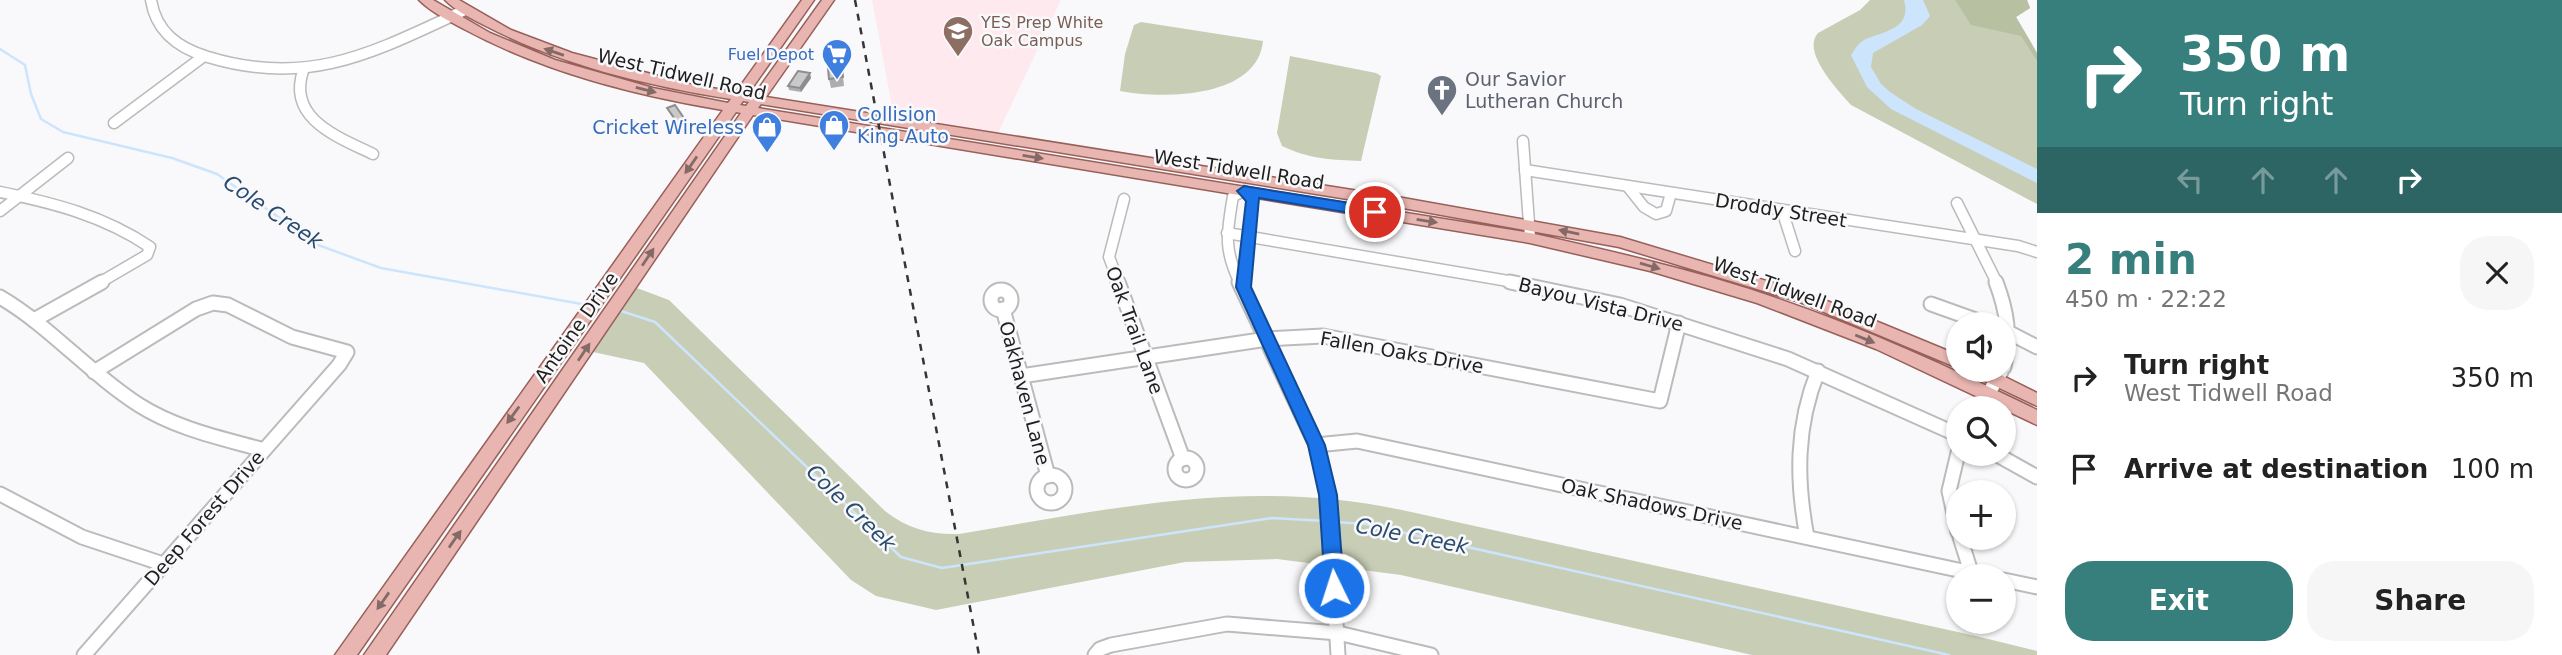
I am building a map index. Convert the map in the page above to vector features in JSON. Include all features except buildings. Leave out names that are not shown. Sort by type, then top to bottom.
[{"type":"main road","name":"West Tidwell Road","points":[[425,0],[450,17],[516,52],[603,79],[752,106],[1529,231],[1620,242],[1725,279],[1895,351],[2037,400]]},
{"type":"main road","name":"West Tidwell Road","points":[[451,0],[530,43],[592,64],[693,89],[735,103]]},
{"type":"main road","name":"Antoine Drive","points":[[345,655],[806,0]]},
{"type":"main road","name":"Antoine Drive","points":[[374,655],[826,2]]},
{"type":"main road","points":[[788,27],[806,30]]},
{"type":"main road","name":"West Tidwell Road","points":[[1725,279],[1805,298],[1946,357]]},
{"type":"main road","name":"West Tidwell Road","points":[[1994,383],[2037,418]]},
{"type":"main road","points":[[496,438],[521,444]]},
{"type":"main road","points":[[411,562],[435,568]]},
{"type":"street","points":[[151,0],[156,22],[175,42],[204,56],[241,67],[303,71],[342,64],[376,52],[465,10]]},
{"type":"street","points":[[516,52],[530,43]]},
{"type":"street","points":[[114,123],[204,56]]},
{"type":"street","points":[[303,71],[298,87],[303,107],[318,122],[373,154]]},
{"type":"street","points":[[1523,141],[1529,231]]},
{"type":"street","points":[[0,211],[68,158]]},
{"type":"street","name":"Droddy Street","points":[[1525,170],[2018,246],[2037,252]]},
{"type":"street","points":[[1243,287],[1253,200],[1246,184],[1233,196],[1227,233],[1229,261],[1317,445],[1330,511],[1338,655]]},
{"type":"street","points":[[1628,187],[1644,207],[1656,214],[1666,211],[1671,193]]},
{"type":"street","points":[[0,192],[86,213],[135,236],[150,247],[146,255],[137,262],[34,320]]},
{"type":"street","name":"Oak Trail Lane","points":[[1124,199],[1109,257],[1183,459]]},
{"type":"street","points":[[1957,203],[2003,297],[2005,312]]},
{"type":"street","points":[[1782,210],[1795,251]]},
{"type":"street","name":"Bayou Vista Drive","points":[[1227,233],[1550,289],[1620,305],[1818,371],[1946,430]]},
{"type":"street","points":[[0,297],[18,307],[94,372],[139,405],[188,429],[264,450]]},
{"type":"street","name":"Deep Forest Drive","points":[[84,655],[325,381],[347,352],[292,337],[228,305],[213,303],[196,309],[94,372]]},
{"type":"street","points":[[1931,303],[1955,312]]},
{"type":"street","name":"Oakhaven Lane","points":[[1003,309],[1048,477]]},
{"type":"street","name":"Fallen Oaks Drive","points":[[1021,376],[1301,335],[1343,339],[1660,401],[1679,323]]},
{"type":"street","points":[[2016,336],[2037,346]]},
{"type":"street","points":[[1807,537],[1799,500],[1797,466],[1807,396],[1818,371]]},
{"type":"street","name":"Oak Shadows Drive","points":[[1317,445],[1357,441],[1946,567]]},
{"type":"street","points":[[2016,465],[2037,477]]},
{"type":"street","points":[[0,494],[82,537],[163,564]]},
{"type":"street","points":[[2016,583],[2037,587]]},
{"type":"street","points":[[1095,655],[1100,649],[1123,643],[1227,624],[1338,633],[1431,655]]},
{"type":"shaded area","name":"YES Prep White Oak Campus","points":[[872,0],[1061,0],[998,133],[894,117]]},
{"type":"green space","points":[[1870,0],[2027,0],[2030,8],[2016,17],[2037,53],[2037,204],[1851,105],[1838,90],[1818,60],[1814,41],[1818,33],[1860,10]]},
{"type":"green space","points":[[1955,0],[2027,0],[2030,8],[2016,17],[2037,53],[2037,61],[2021,36],[1971,25]]},
{"type":"green space","points":[[1141,22],[1263,41],[1257,60],[1244,74],[1226,84],[1205,91],[1182,94],[1138,94],[1120,91],[1125,54],[1134,25]]},
{"type":"green space","points":[[1290,56],[1381,76],[1361,161],[1311,156],[1282,146],[1277,133]]},
{"type":"green space","points":[[637,288],[669,300],[885,511],[920,530],[959,534],[1125,507],[1234,496],[1289,496],[1345,501],[1402,510],[1946,629],[1946,634],[1976,636],[2037,651],[2037,655],[1752,655],[1401,575],[1277,559],[1185,562],[936,610],[876,596],[851,580],[644,363],[593,352]]},
{"type":"water","points":[[1904,0],[1923,0],[1930,16],[1922,25],[1873,53],[1871,67],[1881,84],[1916,109],[2037,169],[2037,183],[1891,109],[1867,87],[1851,55],[1864,40],[1889,31],[1901,23],[1904,17]]},
{"type":"waterway","name":"Cole Creek","points":[[0,49],[25,65],[31,94],[41,119],[63,132],[172,158],[217,174],[318,245],[381,268],[587,305]]},
{"type":"waterway","name":"Cole Creek","points":[[618,310],[655,322],[901,557],[942,568],[1272,518],[1326,521]]},
{"type":"waterway","name":"Cole Creek","points":[[1336,522],[1365,524],[1949,655]]},
{"type":"railway","points":[[855,0],[979,655]]},
{"type":"place","name":"YES Prep White Oak Campus","points":[[958,58]]},
{"type":"place","name":"Fuel Depot","points":[[837,81]]},
{"type":"place","name":"Our Savior Lutheran Church","points":[[1442,117]]},
{"type":"place","name":"Collision King Auto","points":[[834,152]]},
{"type":"place","name":"Cricket Wireless","points":[[767,154]]},
{"type":"route","points":[[1334,588],[1328,495],[1317,445],[1243,287],[1253,200],[1244,191],[1375,212]]}]
